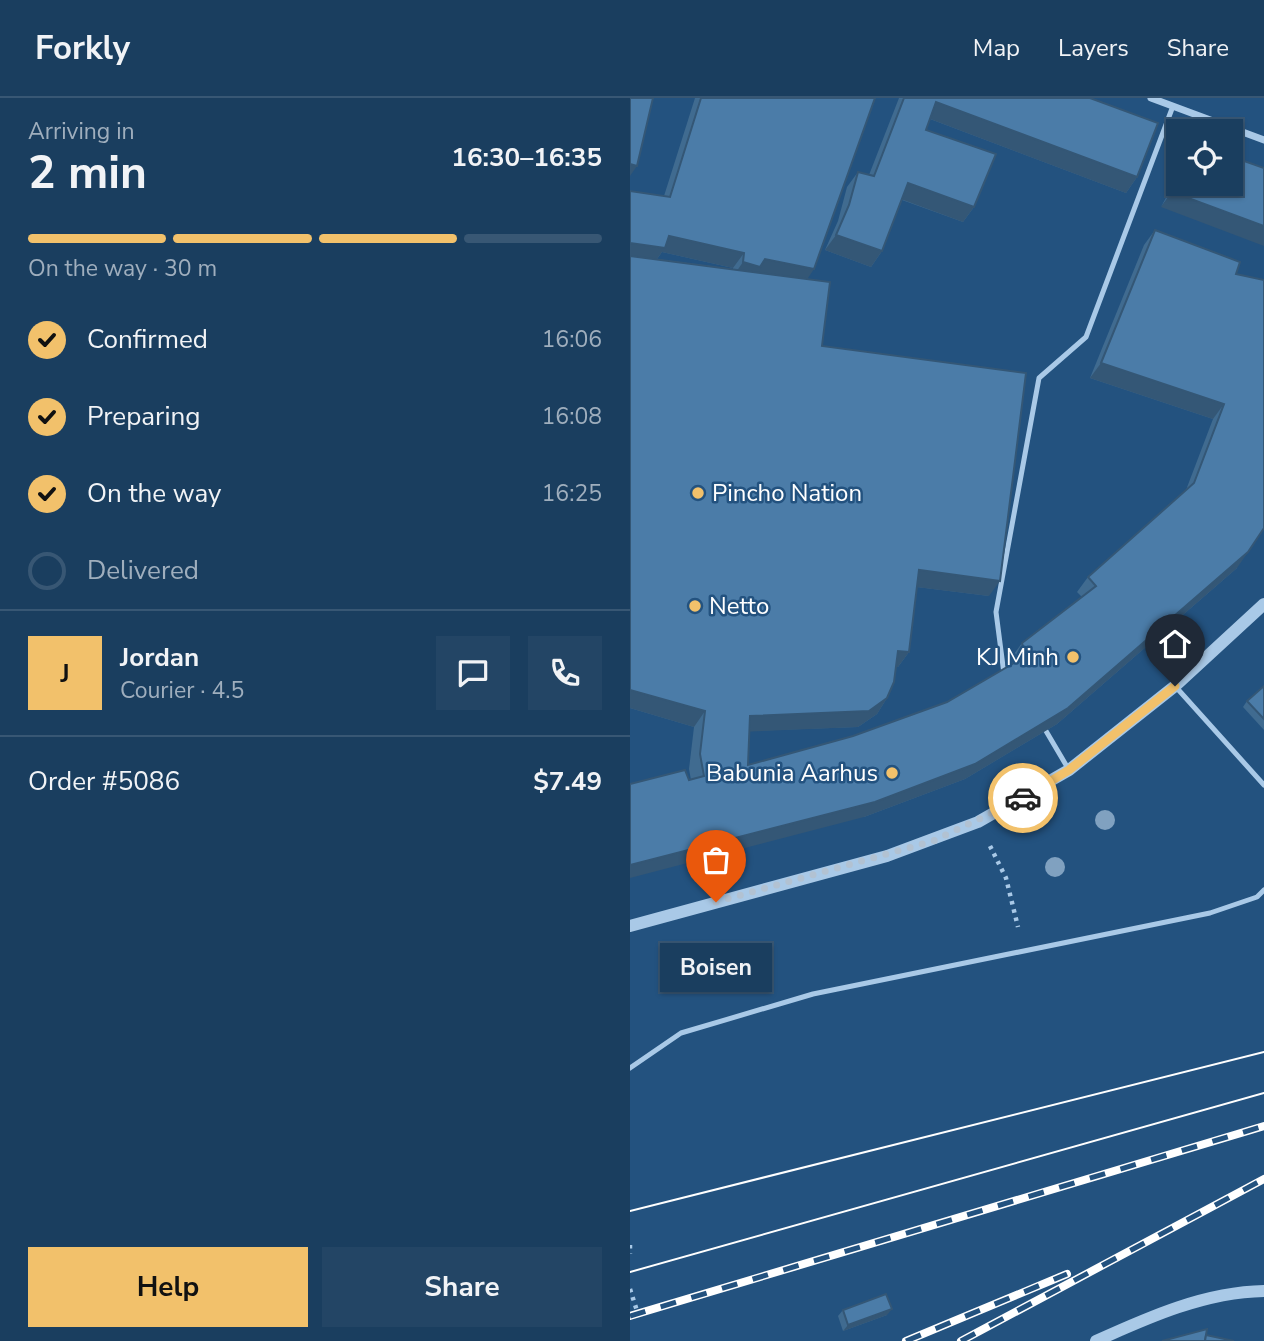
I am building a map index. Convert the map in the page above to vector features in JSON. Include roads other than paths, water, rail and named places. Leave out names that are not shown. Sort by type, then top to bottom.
[{"type":"street","points":[[1151,98],[1264,140]]},
{"type":"street","points":[[630,926],[933,841],[978,822],[1069,770],[1175,686],[1264,604]]},
{"type":"street","points":[[1096,1341],[1157,1314],[1191,1303],[1264,1291]]},
{"type":"lane","points":[[1005,677],[996,612],[1039,378],[1086,337],[1173,106]]},
{"type":"lane","points":[[1175,686],[1264,785]]},
{"type":"lane","points":[[1046,731],[1069,770]]},
{"type":"lane","points":[[630,1068],[681,1033],[813,995],[1210,913],[1258,897],[1264,890]]},
{"type":"tram line","points":[[630,1211],[1264,1052]]},
{"type":"tram line","points":[[630,1272],[1264,1093]]},
{"type":"railway","points":[[630,1316],[1264,1126]]},
{"type":"railway","points":[[961,1341],[1264,1179]]},
{"type":"railway","points":[[906,1341],[1067,1274]]},
{"type":"place","name":"Pincho Nation","points":[[698,493]]},
{"type":"place","name":"Netto","points":[[695,606]]},
{"type":"place","name":"KJ Minh","points":[[1073,657]]},
{"type":"place","name":"Babunia Aarhus","points":[[892,773]]},
{"type":"place","name":"Boisen","points":[[716,902]]}]
